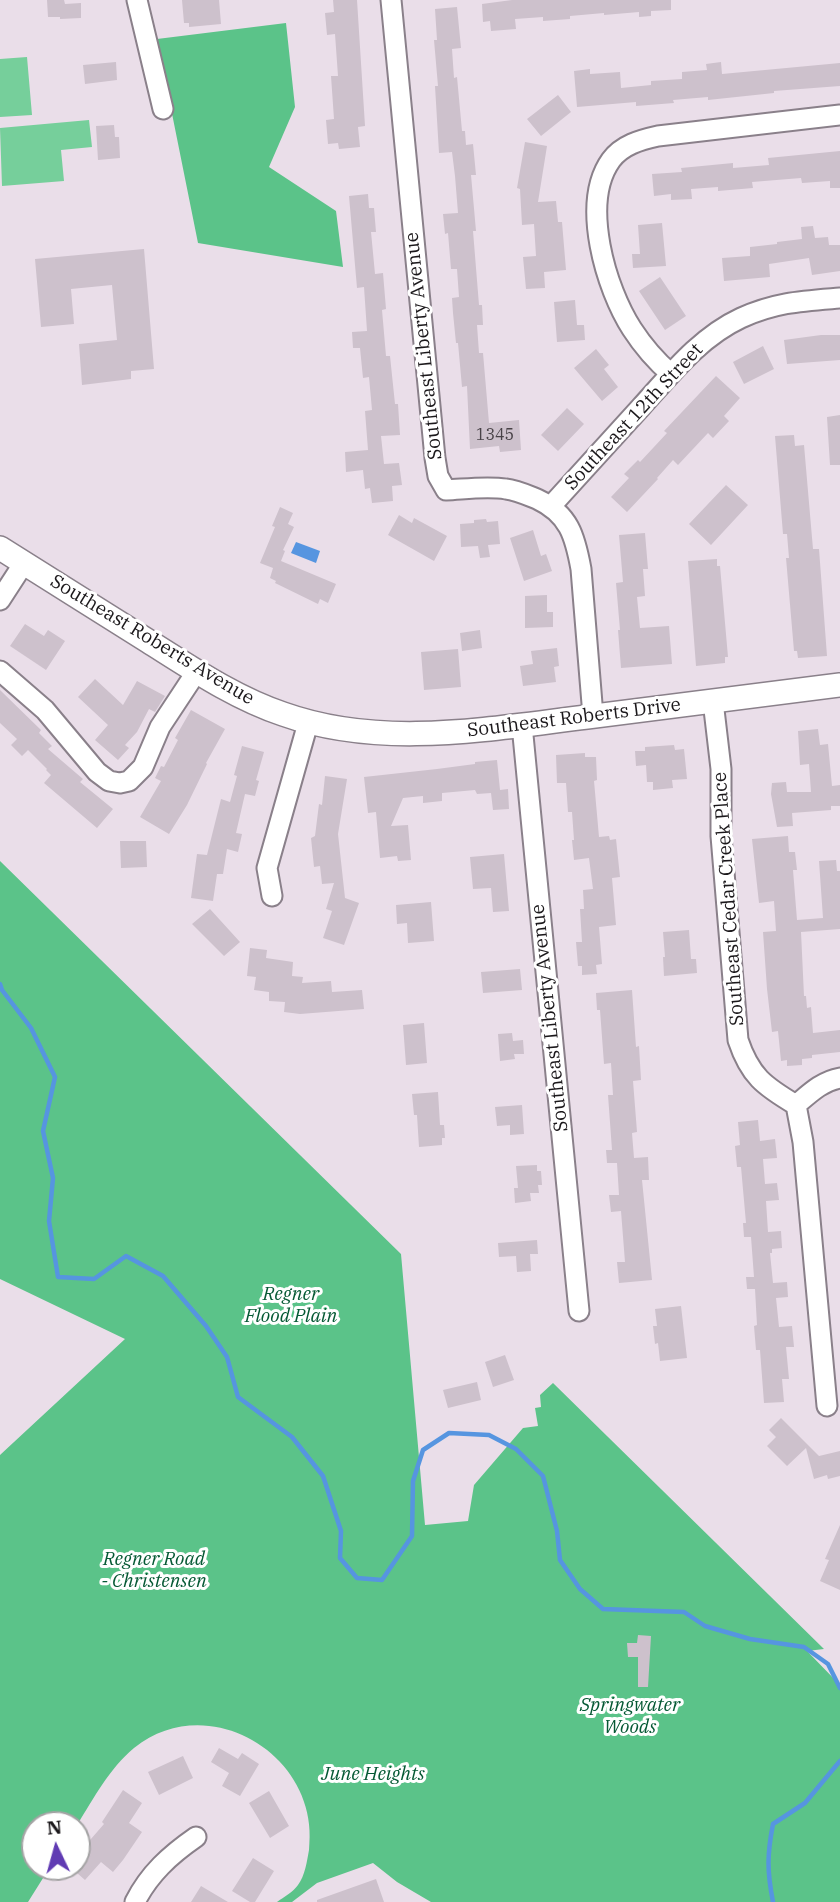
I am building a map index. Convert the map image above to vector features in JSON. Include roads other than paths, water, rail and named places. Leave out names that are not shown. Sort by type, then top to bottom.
[{"type":"street","points":[[136,0],[163,109]]},
{"type":"street","name":"Southeast Liberty Avenue","points":[[391,0],[438,476],[446,489],[508,489],[551,506]]},
{"type":"street","points":[[671,374],[656,361],[632,330],[614,295],[603,259],[598,230],[599,184],[611,160],[624,148],[640,140],[658,136],[840,116]]},
{"type":"street","name":"Southeast 12th Street","points":[[551,506],[705,340],[738,319],[766,308],[795,301],[840,298]]},
{"type":"street","points":[[551,506],[564,519],[578,550],[593,716]]},
{"type":"street","name":"Southeast Roberts Avenue","points":[[0,548],[246,699],[308,723]]},
{"type":"street","points":[[0,600],[24,563]]},
{"type":"street","points":[[0,671],[45,710],[97,772],[109,781],[120,783],[129,781],[143,767],[160,727],[197,671]]},
{"type":"street","name":"Southeast Roberts Drive","points":[[308,723],[390,734],[458,732],[840,685]]},
{"type":"street","name":"Southeast Cedar Creek Place","points":[[713,701],[721,769],[721,836],[738,1040],[744,1059],[762,1083],[796,1105]]},
{"type":"street","points":[[272,896],[267,868],[308,723]]},
{"type":"street","name":"Southeast Liberty Avenue","points":[[522,725],[579,1311]]},
{"type":"street","points":[[827,1406],[803,1142],[796,1105],[815,1089],[840,1078]]},
{"type":"street","points":[[135,1902],[161,1865],[196,1837]]},
{"type":"water","points":[[296,542],[320,551],[316,563],[291,553]]},
{"type":"waterway","points":[[0,984],[31,1028],[55,1077],[43,1131],[53,1178],[49,1221],[58,1277],[94,1279],[126,1256],[163,1276],[206,1326],[227,1357],[238,1397],[292,1437],[323,1476],[341,1531],[340,1558],[357,1578],[382,1580],[412,1536],[413,1481],[423,1450],[449,1433],[489,1435],[516,1449],[543,1476],[557,1531],[560,1560],[580,1589],[603,1609],[684,1612],[705,1626],[750,1639],[804,1647],[828,1664],[840,1688]]},
{"type":"waterway","points":[[773,1902],[768,1863],[773,1824],[805,1803],[840,1761]]},
{"type":"park label","name":"Regner Flood Plain","points":[[291,1306]]},
{"type":"park label","name":"Regner Road - Christensen","points":[[154,1571]]},
{"type":"park label","name":"Springwater Woods","points":[[630,1717]]},
{"type":"park label","name":"June Heights","points":[[373,1775]]}]
